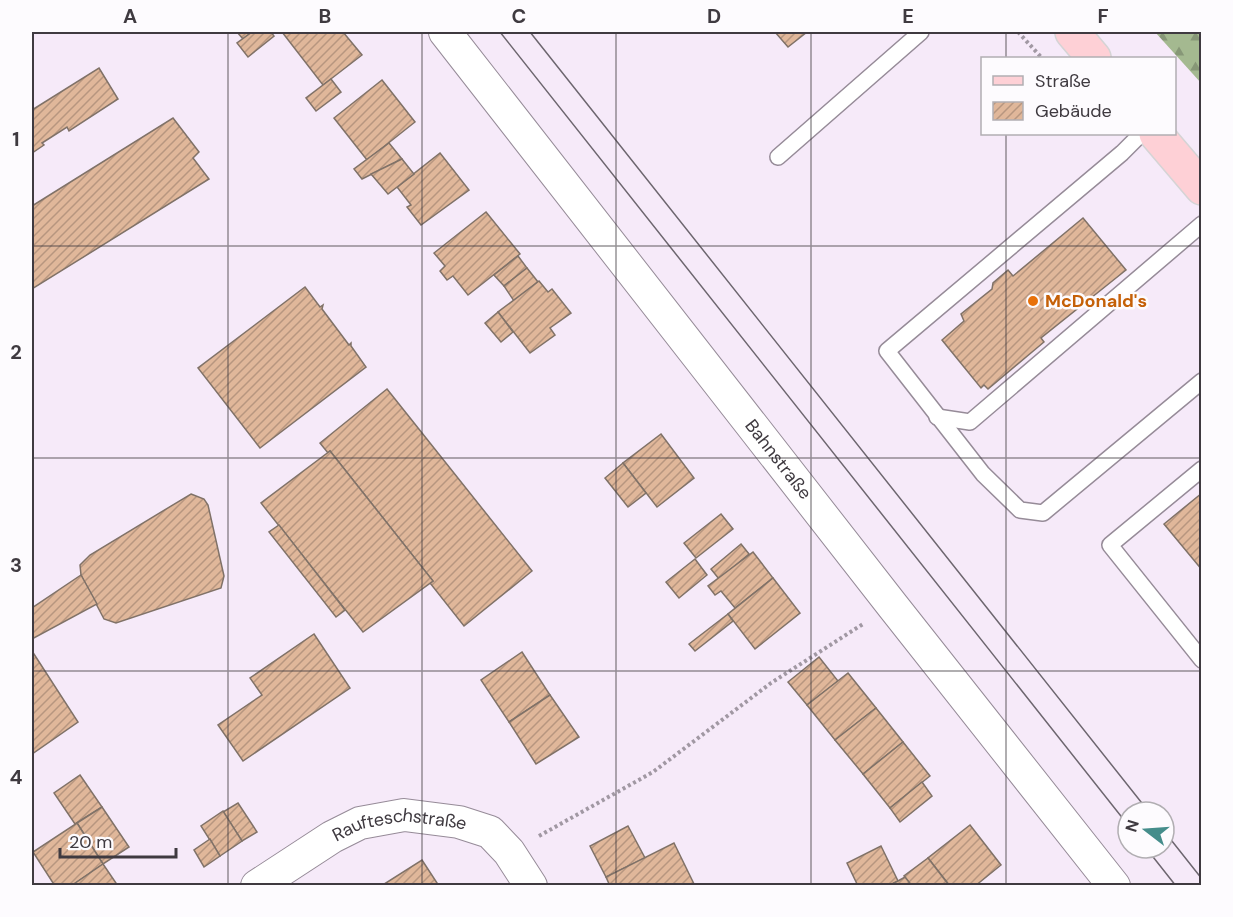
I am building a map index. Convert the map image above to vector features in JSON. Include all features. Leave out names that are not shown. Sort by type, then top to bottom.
[{"type":"main road","points":[[1072,32],[1093,57]]},
{"type":"main road","points":[[1157,135],[1202,188]]},
{"type":"street","name":"Bahnstraße","points":[[445,32],[891,605],[1114,885]]},
{"type":"street","name":"Raufteschstraße","points":[[257,885],[332,837],[360,823],[404,815],[459,822],[489,832],[509,852],[531,885]]},
{"type":"lane","points":[[778,157],[921,32]]},
{"type":"lane","points":[[1140,135],[1122,153],[887,351],[978,468],[1020,510],[1043,513],[1202,381]]},
{"type":"lane","points":[[937,417],[970,422],[1202,224]]},
{"type":"lane","points":[[1202,469],[1110,545],[1202,660]]},
{"type":"path","points":[[1018,32],[1041,57]]},
{"type":"path","points":[[509,852],[653,772],[771,683],[891,605]]},
{"type":"green space","points":[[1155,32],[1201,32],[1201,83]]},
{"type":"building","points":[[237,32],[252,32],[243,39]]},
{"type":"building","points":[[252,32],[271,32],[274,36],[248,57],[237,43]]},
{"type":"building","points":[[282,32],[343,32],[362,55],[323,85]]},
{"type":"building","points":[[775,32],[807,32],[788,47]]},
{"type":"building","points":[[99,68],[118,99],[69,131],[67,127],[42,143],[44,145],[32,153],[32,110]]},
{"type":"building","points":[[331,79],[341,92],[316,111],[306,98]]},
{"type":"building","points":[[382,80],[415,122],[367,160],[334,118]]},
{"type":"building","points":[[173,118],[199,152],[193,158],[209,179],[32,289],[32,206]]},
{"type":"building","points":[[389,143],[402,159],[362,179],[354,169]]},
{"type":"building","points":[[440,153],[469,190],[421,225],[407,207],[411,205],[397,187]]},
{"type":"building","points":[[402,159],[414,174],[388,194],[371,174]]},
{"type":"building","points":[[486,212],[520,254],[468,295],[453,276],[447,280],[440,271],[445,266],[434,253]]},
{"type":"building","name":"McDonald's","points":[[1083,218],[1126,270],[1041,338],[1044,342],[988,389],[984,385],[981,388],[942,340],[964,321],[961,314],[992,289],[993,283],[1008,270],[1013,276]]},
{"type":"building","points":[[518,256],[527,268],[504,286],[494,275]]},
{"type":"building","points":[[527,268],[538,282],[514,301],[504,286]]},
{"type":"building","points":[[539,281],[548,292],[552,289],[571,313],[550,328],[555,335],[530,353],[498,312]]},
{"type":"building","points":[[305,287],[320,307],[323,305],[322,309],[349,345],[351,343],[366,367],[260,448],[198,368]]},
{"type":"building","points":[[498,312],[513,332],[501,342],[485,323]]},
{"type":"building","points":[[387,389],[532,571],[464,626],[430,583],[433,581],[330,451],[328,453],[320,443]]},
{"type":"building","points":[[661,434],[694,478],[657,507],[623,463]]},
{"type":"building","points":[[330,451],[433,581],[363,632],[261,503]]},
{"type":"building","points":[[623,463],[646,493],[628,507],[605,478]]},
{"type":"building","points":[[1202,493],[1202,570],[1164,524]]},
{"type":"building","points":[[191,494],[204,499],[208,505],[224,576],[221,588],[116,623],[104,619],[81,575],[80,565],[90,555]]},
{"type":"building","points":[[721,514],[733,529],[696,558],[684,543]]},
{"type":"building","points":[[279,525],[345,610],[336,617],[269,532]]},
{"type":"building","points":[[741,544],[749,554],[719,579],[711,569]]},
{"type":"building","points":[[753,552],[773,578],[735,608],[721,591],[715,595],[708,586]]},
{"type":"building","points":[[695,559],[707,575],[679,598],[666,582]]},
{"type":"building","points":[[81,575],[97,604],[32,639],[32,608]]},
{"type":"building","points":[[773,578],[800,613],[755,649],[728,614]]},
{"type":"building","points":[[728,614],[733,621],[695,651],[689,644]]},
{"type":"building","points":[[314,634],[350,688],[243,761],[218,725],[262,695],[250,678]]},
{"type":"building","points":[[32,651],[78,722],[32,754]]},
{"type":"building","points":[[522,652],[550,695],[509,722],[481,680]]},
{"type":"building","points":[[819,657],[838,681],[807,705],[788,682]]},
{"type":"building","points":[[848,673],[876,708],[835,740],[807,705]]},
{"type":"building","points":[[550,695],[579,737],[536,764],[509,722]]},
{"type":"building","points":[[876,708],[903,742],[863,774],[835,740]]},
{"type":"building","points":[[903,742],[930,776],[890,808],[863,774]]},
{"type":"building","points":[[80,775],[102,807],[75,824],[54,793]]},
{"type":"building","points":[[922,782],[932,796],[900,822],[890,808]]},
{"type":"building","points":[[238,803],[257,832],[242,841],[223,812]]},
{"type":"building","points":[[102,807],[129,847],[103,864],[77,823]]},
{"type":"building","points":[[223,811],[242,841],[220,856],[201,826]]},
{"type":"building","points":[[77,823],[103,864],[71,886],[55,886],[33,852]]},
{"type":"building","points":[[970,825],[1001,865],[975,886],[950,886],[928,858]]},
{"type":"building","points":[[628,826],[645,858],[606,877],[590,846]]},
{"type":"building","points":[[210,839],[220,856],[204,867],[194,850]]},
{"type":"building","points":[[674,843],[695,886],[610,886],[606,877]]},
{"type":"building","points":[[881,846],[898,881],[888,886],[858,886],[847,863]]},
{"type":"building","points":[[928,858],[948,884],[946,886],[912,886],[904,876]]},
{"type":"building","points":[[422,860],[439,886],[381,886]]},
{"type":"building","points":[[103,864],[118,886],[71,886]]},
{"type":"building","points":[[905,877],[912,886],[888,886],[898,881]]},
{"type":"tram line","points":[[500,32],[1116,810]]},
{"type":"tram line","points":[[530,32],[1139,800]]},
{"type":"tram line","points":[[1176,846],[1202,879]]},
{"type":"tram line","points":[[1155,860],[1176,886]]},
{"type":"place","name":"McDonald's","points":[[1033,301]]}]
